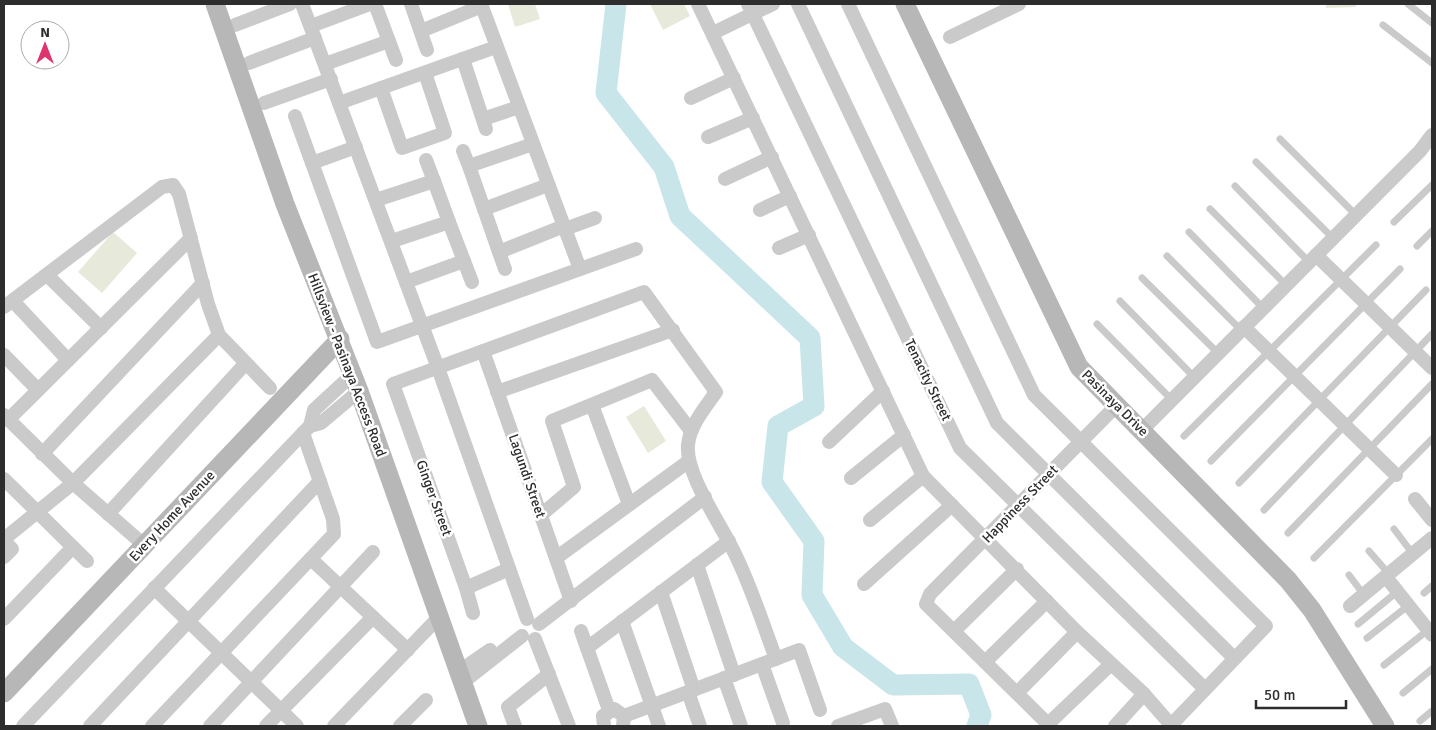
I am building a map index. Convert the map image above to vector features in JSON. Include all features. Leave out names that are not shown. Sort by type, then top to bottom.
[{"type":"street","name":"Hillsview - Pasinaya Access Road","points":[[215,4],[285,204],[356,382],[478,726]]},
{"type":"street","points":[[235,25],[290,4]]},
{"type":"street","points":[[302,4],[423,326],[509,570],[528,630],[549,674],[569,726]]},
{"type":"street","points":[[249,63],[370,4]]},
{"type":"street","points":[[375,4],[396,60]]},
{"type":"street","points":[[411,4],[427,50]]},
{"type":"street","points":[[698,4],[923,476],[1017,569],[1077,632],[1144,694],[1171,726],[1204,688],[1266,626],[1034,395],[848,4]]},
{"type":"street","points":[[713,32],[750,9],[772,4]]},
{"type":"street","points":[[798,4],[997,423],[1050,473],[1234,658]]},
{"type":"street","name":"Pasinaya Drive","points":[[905,4],[1079,368],[1288,580],[1312,610],[1384,726]]},
{"type":"street","points":[[950,37],[1019,4]]},
{"type":"street","points":[[420,31],[481,5],[580,269]]},
{"type":"street","name":"Tenacity Street","points":[[750,9],[960,448],[1204,688]]},
{"type":"street","points":[[325,64],[389,42]]},
{"type":"street","points":[[340,103],[496,48]]},
{"type":"street","points":[[463,59],[484,124],[519,107]]},
{"type":"street","points":[[381,88],[402,148],[445,132],[425,73]]},
{"type":"street","points":[[692,98],[734,78]]},
{"type":"street","points":[[264,103],[331,79]]},
{"type":"street","points":[[294,116],[378,342],[636,249]]},
{"type":"street","points":[[708,138],[753,118]]},
{"type":"street","points":[[1142,430],[1432,137]]},
{"type":"street","points":[[469,166],[533,144]]},
{"type":"street","points":[[312,163],[356,147]]},
{"type":"street","points":[[463,151],[505,269]]},
{"type":"street","points":[[725,179],[772,157]]},
{"type":"street","points":[[426,160],[472,282]]},
{"type":"street","points":[[376,200],[434,181]]},
{"type":"street","points":[[68,360],[8,304],[167,185],[173,185],[179,194],[219,335],[270,388]]},
{"type":"street","points":[[484,209],[548,185]]},
{"type":"street","points":[[760,210],[790,196]]},
{"type":"street","points":[[499,252],[565,227],[595,218]]},
{"type":"street","points":[[392,241],[449,222]]},
{"type":"street","points":[[780,248],[809,235]]},
{"type":"street","points":[[144,545],[73,483],[6,418],[38,390],[191,238]]},
{"type":"street","points":[[1313,258],[1341,279],[1432,368]]},
{"type":"street","points":[[406,282],[464,261]]},
{"type":"street","points":[[47,275],[101,328]]},
{"type":"street","points":[[42,454],[203,283]]},
{"type":"street","points":[[438,368],[644,292],[716,392],[691,431],[688,460],[705,498],[729,541],[776,658]]},
{"type":"street","points":[[1243,328],[1396,475]]},
{"type":"street","points":[[497,392],[673,330]]},
{"type":"street","points":[[4,556],[12,549],[4,540],[73,483],[219,335]]},
{"type":"street","name":"Every Home Avenue","points":[[4,693],[340,339]]},
{"type":"street","name":"Lagundi Street","points":[[483,351],[571,601]]},
{"type":"street","points":[[4,355],[38,390]]},
{"type":"street","points":[[108,514],[246,364]]},
{"type":"street","name":"Ginger Street","points":[[438,368],[393,384],[466,588],[473,613]]},
{"type":"street","points":[[541,515],[574,487],[552,421],[652,380],[691,431]]},
{"type":"street","points":[[23,726],[306,429],[321,423],[356,382]]},
{"type":"street","points":[[829,442],[883,391]]},
{"type":"street","points":[[592,405],[630,504]]},
{"type":"street","name":"Happiness Street","points":[[954,632],[926,604],[930,594],[1116,405]]},
{"type":"street","points":[[152,726],[332,536],[334,530],[306,429]]},
{"type":"street","points":[[851,478],[904,435]]},
{"type":"street","points":[[556,558],[688,460]]},
{"type":"street","points":[[870,520],[923,476]]},
{"type":"street","points":[[4,479],[87,561]]},
{"type":"street","points":[[90,726],[320,481]]},
{"type":"street","points":[[460,677],[571,601],[705,498]]},
{"type":"street","points":[[1415,500],[1432,520]]},
{"type":"street","points":[[864,584],[952,505]]},
{"type":"street","points":[[1350,606],[1432,538]]},
{"type":"street","points":[[587,648],[729,541]]},
{"type":"street","points":[[4,619],[73,547]]},
{"type":"street","points":[[210,726],[373,552]]},
{"type":"street","points":[[311,559],[408,650]]},
{"type":"street","points":[[697,565],[729,676],[741,726]]},
{"type":"street","points":[[1017,569],[954,632],[1049,725],[1110,664]]},
{"type":"street","points":[[466,588],[509,570]]},
{"type":"street","points":[[1388,575],[1430,633]]},
{"type":"street","points":[[154,588],[297,726]]},
{"type":"street","points":[[661,592],[700,726]]},
{"type":"street","points":[[985,662],[1047,601]]},
{"type":"street","points":[[266,726],[373,617]]},
{"type":"street","points":[[334,726],[439,617]]},
{"type":"street","points":[[622,621],[659,726]]},
{"type":"street","points":[[581,631],[610,710]]},
{"type":"street","points":[[1017,693],[1077,632]]},
{"type":"street","points":[[602,726],[603,716],[610,710],[618,710],[623,721],[652,705],[799,650],[820,710]]},
{"type":"street","points":[[762,664],[783,723]]},
{"type":"street","points":[[515,726],[508,707],[549,674]]},
{"type":"street","points":[[1115,726],[1144,694]]},
{"type":"street","points":[[400,726],[426,700]]},
{"type":"street","points":[[838,726],[855,723],[885,709],[892,726]]},
{"type":"lane","points":[[1408,4],[1432,22]]},
{"type":"lane","points":[[1383,25],[1432,63]]},
{"type":"lane","points":[[1280,139],[1356,215]]},
{"type":"lane","points":[[1256,162],[1333,238]]},
{"type":"lane","points":[[1394,222],[1432,185]]},
{"type":"lane","points":[[1235,186],[1313,258]]},
{"type":"lane","points":[[1210,209],[1286,285]]},
{"type":"lane","points":[[1417,246],[1432,231]]},
{"type":"lane","points":[[1189,232],[1263,308]]},
{"type":"lane","points":[[1184,436],[1376,245]]},
{"type":"lane","points":[[1166,256],[1243,328]]},
{"type":"lane","points":[[1211,461],[1400,269]]},
{"type":"lane","points":[[1142,278],[1218,353]]},
{"type":"lane","points":[[1239,483],[1426,290]]},
{"type":"lane","points":[[1120,301],[1194,377]]},
{"type":"lane","points":[[1097,324],[1171,400]]},
{"type":"lane","points":[[1264,510],[1432,334]]},
{"type":"lane","points":[[1288,533],[1432,384]]},
{"type":"lane","points":[[1314,558],[1432,439]]},
{"type":"lane","points":[[1394,528],[1413,554]]},
{"type":"lane","points":[[1370,551],[1388,575]]},
{"type":"lane","points":[[1348,575],[1364,595]]},
{"type":"lane","points":[[1424,593],[1432,586]]},
{"type":"lane","points":[[1358,624],[1398,591]]},
{"type":"lane","points":[[1367,638],[1409,605]]},
{"type":"lane","points":[[1384,665],[1430,633]]},
{"type":"lane","points":[[1403,693],[1432,669]]},
{"type":"lane","points":[[1420,721],[1432,711]]},
{"type":"shaded area","points":[[508,4],[535,4],[540,19],[515,27]]},
{"type":"shaded area","points":[[650,4],[684,4],[690,16],[663,30]]},
{"type":"shaded area","points":[[1326,4],[1356,4],[1356,7],[1326,8]]},
{"type":"shaded area","points":[[113,232],[137,253],[102,293],[78,272]]},
{"type":"shaded area","points":[[644,406],[666,441],[648,453],[626,417]]},
{"type":"waterway","points":[[616,4],[606,93],[664,167],[680,216],[810,338],[814,406],[778,426],[772,482],[814,541],[812,595],[843,647],[893,685],[969,684],[981,715],[977,726]]}]
